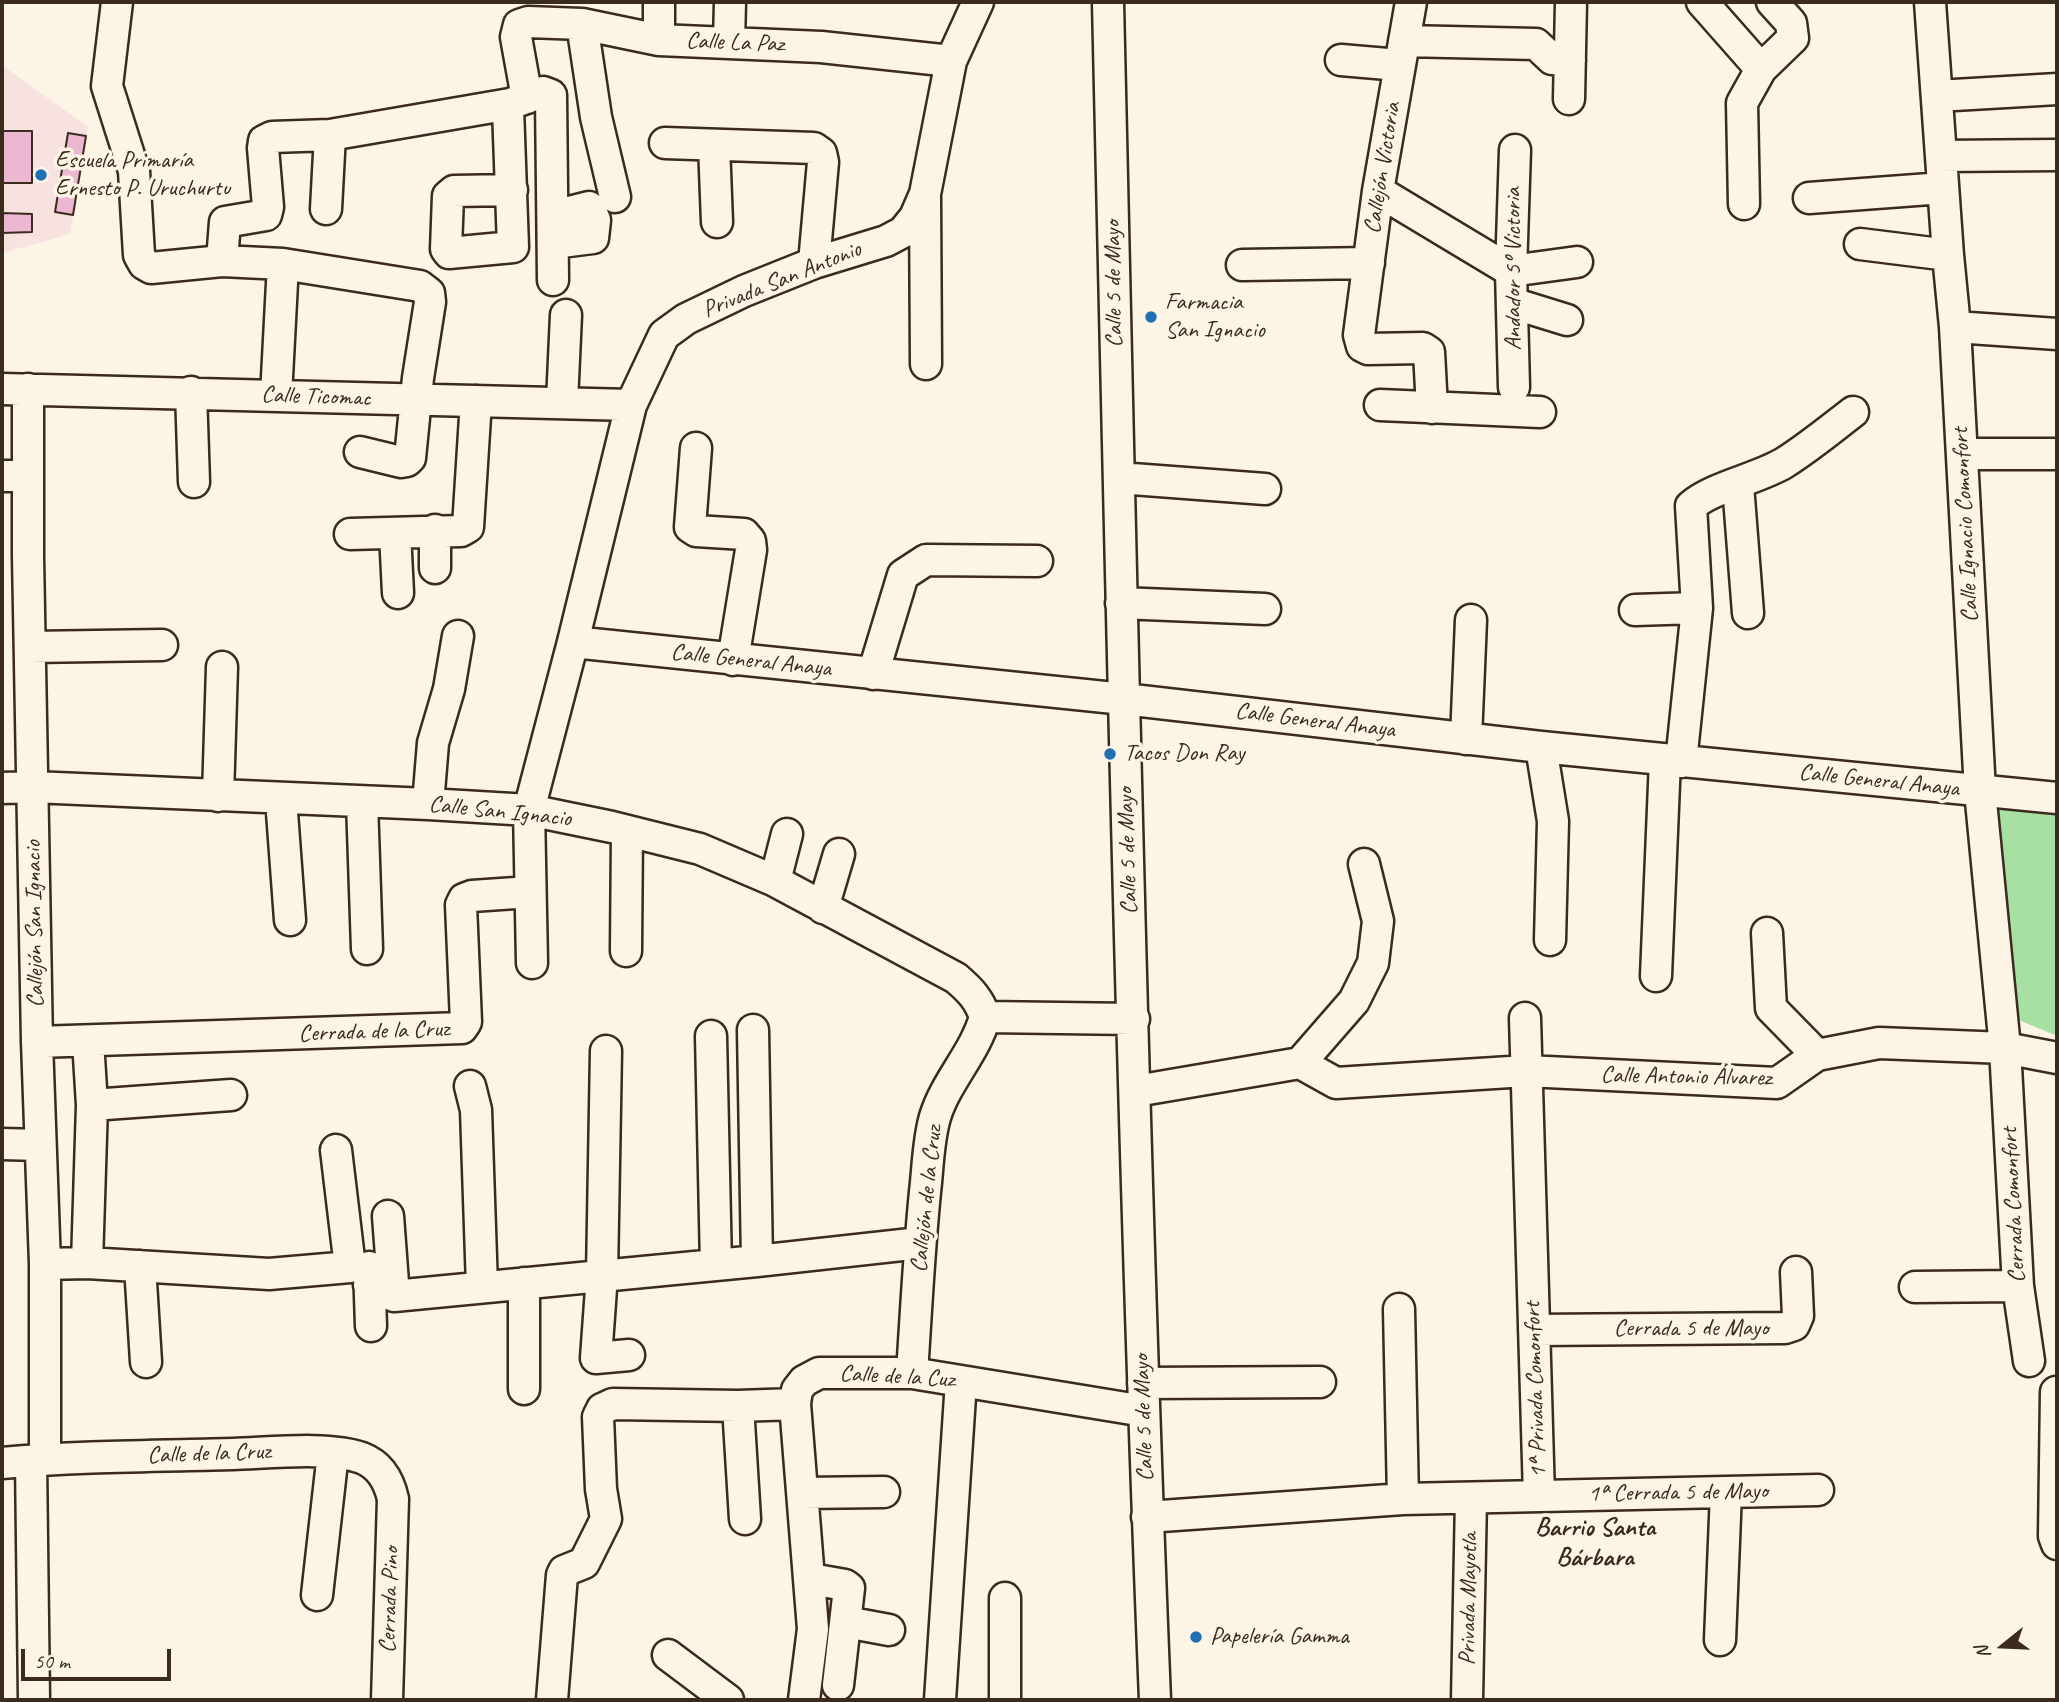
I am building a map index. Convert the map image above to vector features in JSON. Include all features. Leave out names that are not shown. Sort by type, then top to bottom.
[{"type":"street","points":[[117,2],[107,86],[134,171],[139,255],[144,264],[151,268],[222,261],[282,264],[420,286],[429,293],[410,458],[401,462],[360,452]]},
{"type":"street","points":[[659,2],[659,40]]},
{"type":"street","points":[[729,42],[730,2]]},
{"type":"street","name":"Privada San Antonio","points":[[532,963],[529,810],[631,405],[664,335],[686,319],[744,291],[814,263],[886,241],[903,232],[915,217],[925,194],[951,61],[978,2]]},
{"type":"street","name":"Calle 5 de Mayo","points":[[1108,2],[1121,603],[1143,1397],[1155,1700]]},
{"type":"street","name":"Callejón Victoria","points":[[1411,2],[1378,191],[1359,335],[1362,346],[1368,349],[1423,348],[1429,352],[1432,408]]},
{"type":"street","points":[[1569,99],[1570,2]]},
{"type":"street","points":[[1702,2],[1761,69]]},
{"type":"street","points":[[1744,204],[1742,103],[1761,69],[1793,38],[1791,23],[1772,2]]},
{"type":"street","name":"Calle Ignacio Comonfort","points":[[1930,2],[1955,327],[1980,791],[2006,1048]]},
{"type":"street","name":"Calle La Paz","points":[[519,101],[516,37],[519,25],[528,22],[582,24],[659,40],[821,47],[951,61]]},
{"type":"street","points":[[582,24],[597,117],[615,197]]},
{"type":"street","points":[[1340,60],[1536,44],[1552,59],[1570,60]]},
{"type":"street","points":[[1937,96],[2057,89]]},
{"type":"street","points":[[222,261],[225,222],[266,215],[268,207],[264,141],[272,137],[330,135],[519,101],[543,92],[551,95],[553,280]]},
{"type":"street","points":[[512,190],[454,191],[448,196],[446,249],[452,254],[513,247],[512,190],[508,112],[519,101]]},
{"type":"street","points":[[326,209],[330,135]]},
{"type":"street","points":[[665,143],[814,148],[821,153],[814,263]]},
{"type":"street","points":[[714,145],[717,222]]},
{"type":"street","name":"Andador 5º Victoria","points":[[1514,387],[1511,271],[1515,150]]},
{"type":"street","points":[[1941,156],[2057,155]]},
{"type":"street","points":[[1809,198],[1943,188]]},
{"type":"street","points":[[1378,191],[1511,271],[1577,262]]},
{"type":"street","points":[[925,194],[926,364]]},
{"type":"street","points":[[1860,244],[1948,255]]},
{"type":"street","points":[[1242,265],[1369,263]]},
{"type":"street","points":[[276,396],[282,264]]},
{"type":"street","points":[[1512,303],[1567,320]]},
{"type":"street","points":[[562,402],[566,315]]},
{"type":"street","points":[[1955,327],[2057,334]]},
{"type":"street","name":"Calle Ticomac","points":[[15,389],[631,405]]},
{"type":"street","name":"Callejón San Ignacio","points":[[15,389],[15,556],[30,647],[37,1042],[46,1264],[38,1460],[34,1700]]},
{"type":"street","points":[[191,392],[194,482]]},
{"type":"street","points":[[349,534],[461,531],[468,527],[476,401]]},
{"type":"street","points":[[1380,405],[1540,412]]},
{"type":"street","points":[[1657,976],[1673,761],[1697,608],[1691,506],[1702,497],[1738,485],[1783,463],[1853,412]]},
{"type":"street","points":[[696,448],[690,527],[696,531],[744,534],[750,541],[751,550],[733,660]]},
{"type":"street","points":[[1962,454],[2057,454]]},
{"type":"street","points":[[1119,478],[1265,489]]},
{"type":"street","points":[[1738,485],[1748,612]]},
{"type":"street","points":[[435,530],[435,568]]},
{"type":"street","points":[[395,533],[398,593]]},
{"type":"street","points":[[873,674],[903,575],[926,560],[1037,561]]},
{"type":"street","points":[[1121,603],[1265,609]]},
{"type":"street","points":[[1635,610],[1697,608]]},
{"type":"street","points":[[1466,738],[1471,620]]},
{"type":"street","points":[[428,804],[433,743],[449,689],[458,636]]},
{"type":"street","name":"Calle General Anaya","points":[[573,642],[1124,699],[1673,761],[2057,798]]},
{"type":"street","points":[[30,647],[162,645]]},
{"type":"street","points":[[218,796],[222,667]]},
{"type":"street","points":[[1541,747],[1553,821],[1550,940]]},
{"type":"street","name":"Calle San Ignacio","points":[[2,788],[33,787],[529,810],[627,831],[700,849],[775,881],[956,978],[972,991],[981,1004],[985,1017]]},
{"type":"street","points":[[281,799],[290,920]]},
{"type":"street","points":[[362,802],[367,949]]},
{"type":"street","points":[[626,951],[627,831]]},
{"type":"street","points":[[775,881],[787,834]]},
{"type":"street","points":[[823,908],[839,854]]},
{"type":"street","points":[[1136,1091],[1300,1063],[1354,1001],[1373,963],[1377,921],[1364,864]]},
{"type":"street","name":"Cerrada de la Cruz","points":[[88,1041],[463,1028],[466,1022],[461,905],[464,899],[472,896],[530,892]]},
{"type":"street","points":[[1767,933],[1771,1008],[1817,1055]]},
{"type":"street","points":[[985,1017],[1134,1019]]},
{"type":"street","name":"Callejón de la Cruz","points":[[912,1373],[930,1140],[935,1117],[945,1094],[981,1032],[985,1017]]},
{"type":"street","name":"1ª Privada Comonfort","points":[[1147,1517],[1403,1499],[1539,1496],[1525,1018]]},
{"type":"street","points":[[753,1030],[757,1261]]},
{"type":"street","points":[[711,1036],[716,1265]]},
{"type":"street","points":[[37,1042],[88,1041],[92,1104],[87,1263]]},
{"type":"street","name":"Calle Antonio Álvarez","points":[[1300,1063],[1336,1083],[1526,1071],[1777,1083],[1817,1055],[1879,1042],[2006,1048],[2057,1058]]},
{"type":"street","name":"Cerrada Comonfort","points":[[2006,1048],[2018,1286],[2029,1361]]},
{"type":"street","points":[[606,1051],[602,1275],[596,1357],[629,1356]]},
{"type":"street","points":[[470,1086],[476,1110],[482,1287]]},
{"type":"street","points":[[92,1104],[231,1095]]},
{"type":"street","points":[[2,1144],[40,1145]]},
{"type":"street","points":[[336,1150],[371,1283]]},
{"type":"street","points":[[371,1326],[371,1283],[388,1216]]},
{"type":"street","points":[[46,1264],[87,1263],[371,1283],[482,1287],[920,1243]]},
{"type":"street","points":[[140,1266],[146,1362]]},
{"type":"street","name":"Cerrada 5 de Mayo","points":[[1534,1330],[1785,1328],[1794,1325],[1798,1316],[1796,1272]]},
{"type":"street","points":[[524,1283],[524,1389]]},
{"type":"street","points":[[1915,1287],[2018,1286]]},
{"type":"street","points":[[1399,1309],[1403,1499]]},
{"type":"street","name":"Calle de la Cuz","points":[[795,1404],[797,1390],[804,1381],[820,1373],[912,1373],[961,1381],[1143,1397],[1320,1382]]},
{"type":"street","points":[[940,1700],[961,1381]]},
{"type":"street","points":[[2056,1392],[2053,1536],[2057,1544]]},
{"type":"street","points":[[552,1700],[562,1575],[568,1569],[584,1563],[606,1519],[601,1489],[598,1417],[602,1409],[613,1404],[795,1404],[813,1629],[804,1700]]},
{"type":"street","points":[[738,1406],[745,1518]]},
{"type":"street","points":[[317,1595],[333,1453]]},
{"type":"street","name":"Calle de la Cruz","points":[[2,1463],[333,1453],[363,1459],[381,1472],[390,1484],[393,1499]]},
{"type":"street","name":"1ª Cerrada 5 de Mayo","points":[[1539,1496],[1818,1490]]},
{"type":"street","points":[[803,1493],[884,1492]]},
{"type":"street","points":[[1720,1640],[1726,1492]]},
{"type":"street","name":"Privada Mayotla","points":[[1467,1700],[1471,1498]]},
{"type":"street","name":"Cerrada Pino","points":[[387,1700],[393,1499]]},
{"type":"street","points":[[810,1579],[845,1584],[849,1588],[838,1685]]},
{"type":"street","points":[[1005,1598],[1005,1700]]},
{"type":"street","points":[[846,1622],[889,1630]]},
{"type":"street","points":[[668,1655],[728,1700]]},
{"type":"shaded area","name":"Escuela Primaría Ernesto P. Uruchurtu","points":[[2,65],[88,127],[70,234],[2,253]]},
{"type":"green space","points":[[1991,795],[2057,802],[2057,1036],[2009,1016]]},
{"type":"building","points":[[2,131],[32,131],[32,183],[2,183]]},
{"type":"building","points":[[68,133],[86,136],[73,215],[55,212]]},
{"type":"building","points":[[2,213],[32,214],[32,232],[2,233]]},
{"type":"place","name":"Escuela Primaría Ernesto P. Uruchurtu","points":[[41,175]]},
{"type":"place","name":"Farmacia San Ignacio","points":[[1151,317]]},
{"type":"place","name":"Tacos Don Ray","points":[[1110,754]]},
{"type":"place","name":"Papelería Gamma","points":[[1196,1637]]},
{"type":"district","name":"Barrio Santa Bárbara","points":[[1595,1543]]}]
